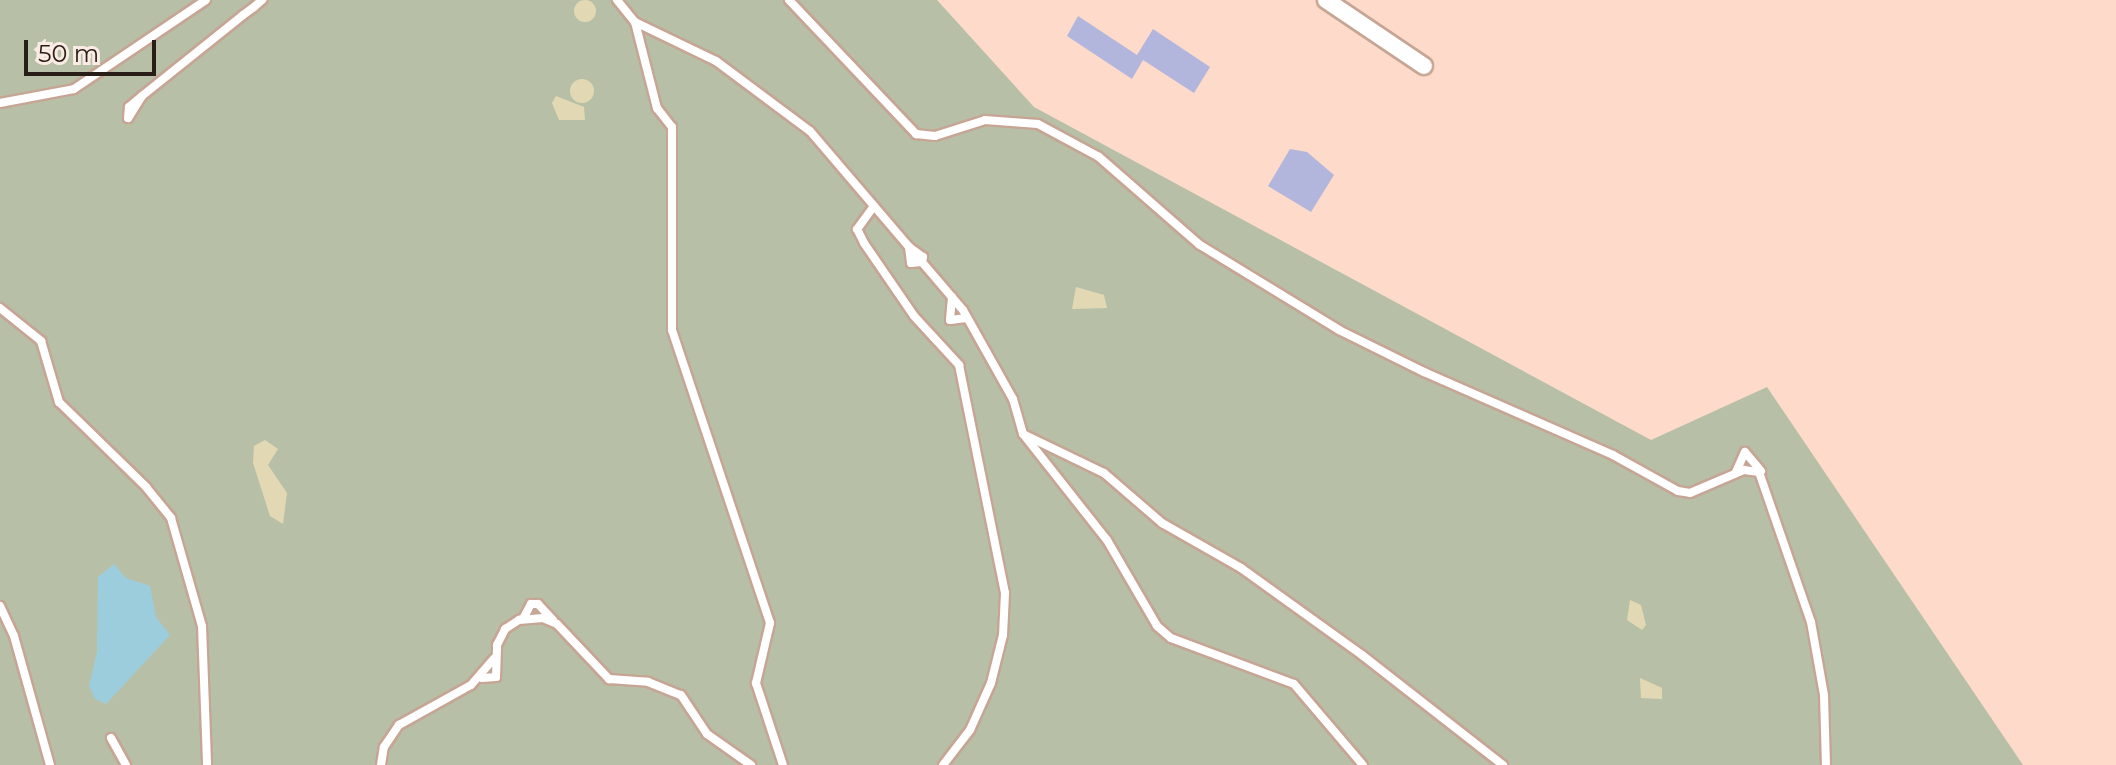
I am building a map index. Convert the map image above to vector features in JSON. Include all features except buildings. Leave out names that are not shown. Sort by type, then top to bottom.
[{"type":"street","points":[[1326,0],[1424,66]]},
{"type":"lane","points":[[0,103],[74,89],[206,0]]},
{"type":"lane","points":[[142,96],[262,0]]},
{"type":"lane","points":[[617,0],[635,22],[657,108],[672,127],[672,330],[770,623],[756,683],[783,765]]},
{"type":"lane","points":[[789,0],[916,134],[935,136],[1004,119],[1058,132],[1099,157],[1200,245],[1352,337],[1613,455],[1678,491],[1702,490],[1736,473],[1753,469],[1763,477]]},
{"type":"lane","points":[[635,22],[716,61],[810,131],[967,318],[1013,399],[1023,434],[1107,540],[1157,626],[1171,638],[1294,684],[1363,765]]},
{"type":"lane","points":[[874,206],[857,229],[864,243],[914,316],[959,365],[1005,593],[1003,635],[991,683],[970,730],[943,765]]},
{"type":"lane","points":[[952,297],[950,320],[967,318]]},
{"type":"lane","points":[[0,308],[41,341],[59,402],[146,487],[171,518],[202,626],[207,765]]},
{"type":"lane","points":[[1023,434],[1104,473],[1199,548],[1241,568],[1503,765]]},
{"type":"lane","points":[[1048,465],[1061,450]]},
{"type":"lane","points":[[1736,473],[1745,452],[1763,477],[1811,622],[1824,695],[1826,765]]},
{"type":"lane","points":[[523,619],[531,604],[538,604],[609,679],[648,682],[681,695],[707,734],[751,765]]},
{"type":"lane","points":[[0,606],[14,636],[50,765]]},
{"type":"lane","points":[[381,765],[384,747],[399,725],[482,678],[496,677],[494,658],[505,629],[523,619],[543,618],[557,624]]},
{"type":"lane","points":[[111,738],[126,765]]},
{"type":"green space","points":[[0,0],[937,0],[1034,107],[1651,440],[1767,387],[2023,765],[0,765]]},
{"type":"sand","points":[[585,0],[593,3],[596,11],[593,19],[585,22],[577,19],[574,11],[577,3]]},
{"type":"sand","points":[[582,79],[590,83],[594,91],[590,99],[582,103],[574,99],[570,91],[574,83]]},
{"type":"sand","points":[[556,96],[584,107],[585,120],[559,120],[552,103]]},
{"type":"sand","points":[[1076,287],[1104,295],[1107,308],[1072,309]]},
{"type":"sand","points":[[265,440],[278,449],[268,465],[287,493],[283,524],[270,516],[253,463],[254,446]]},
{"type":"sand","points":[[1630,600],[1641,605],[1646,625],[1642,630],[1627,620]]},
{"type":"sand","points":[[1640,678],[1662,688],[1662,699],[1641,698]]},
{"type":"water","points":[[114,564],[126,578],[150,586],[156,617],[170,635],[106,704],[95,699],[89,686],[97,652],[98,577]]}]
